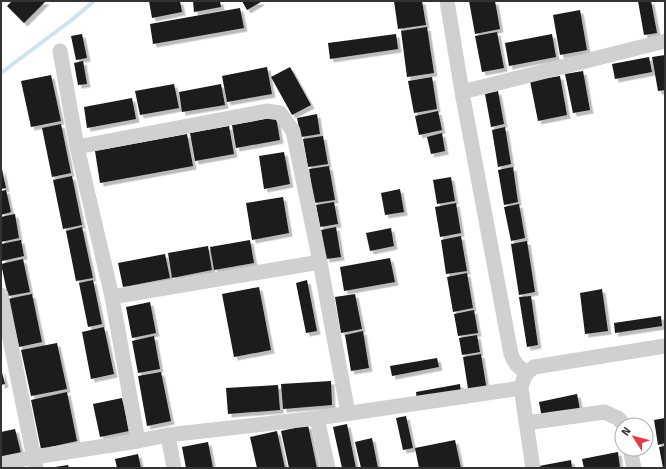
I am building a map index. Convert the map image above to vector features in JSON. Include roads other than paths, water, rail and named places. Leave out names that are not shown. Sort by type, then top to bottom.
[{"type":"street","points":[[447,1],[462,92],[511,354],[513,362],[526,372]]},
{"type":"street","points":[[462,92],[665,41]]},
{"type":"street","points":[[60,51],[77,147],[112,297],[138,441]]},
{"type":"street","points":[[77,147],[267,111],[280,113],[293,131],[320,262],[348,413]]},
{"type":"street","points":[[112,297],[320,262]]},
{"type":"street","points":[[1,295],[35,462]]},
{"type":"street","points":[[533,468],[521,388],[526,372],[534,367],[665,346]]},
{"type":"street","points":[[1,464],[35,462],[168,435],[317,418],[521,388]]},
{"type":"street","points":[[526,423],[604,412],[616,417]]},
{"type":"street","points":[[317,418],[328,468]]},
{"type":"street","points":[[168,435],[174,468]]},
{"type":"street","points":[[632,457],[634,468]]},
{"type":"waterway","points":[[1,73],[73,19],[94,1]]}]
